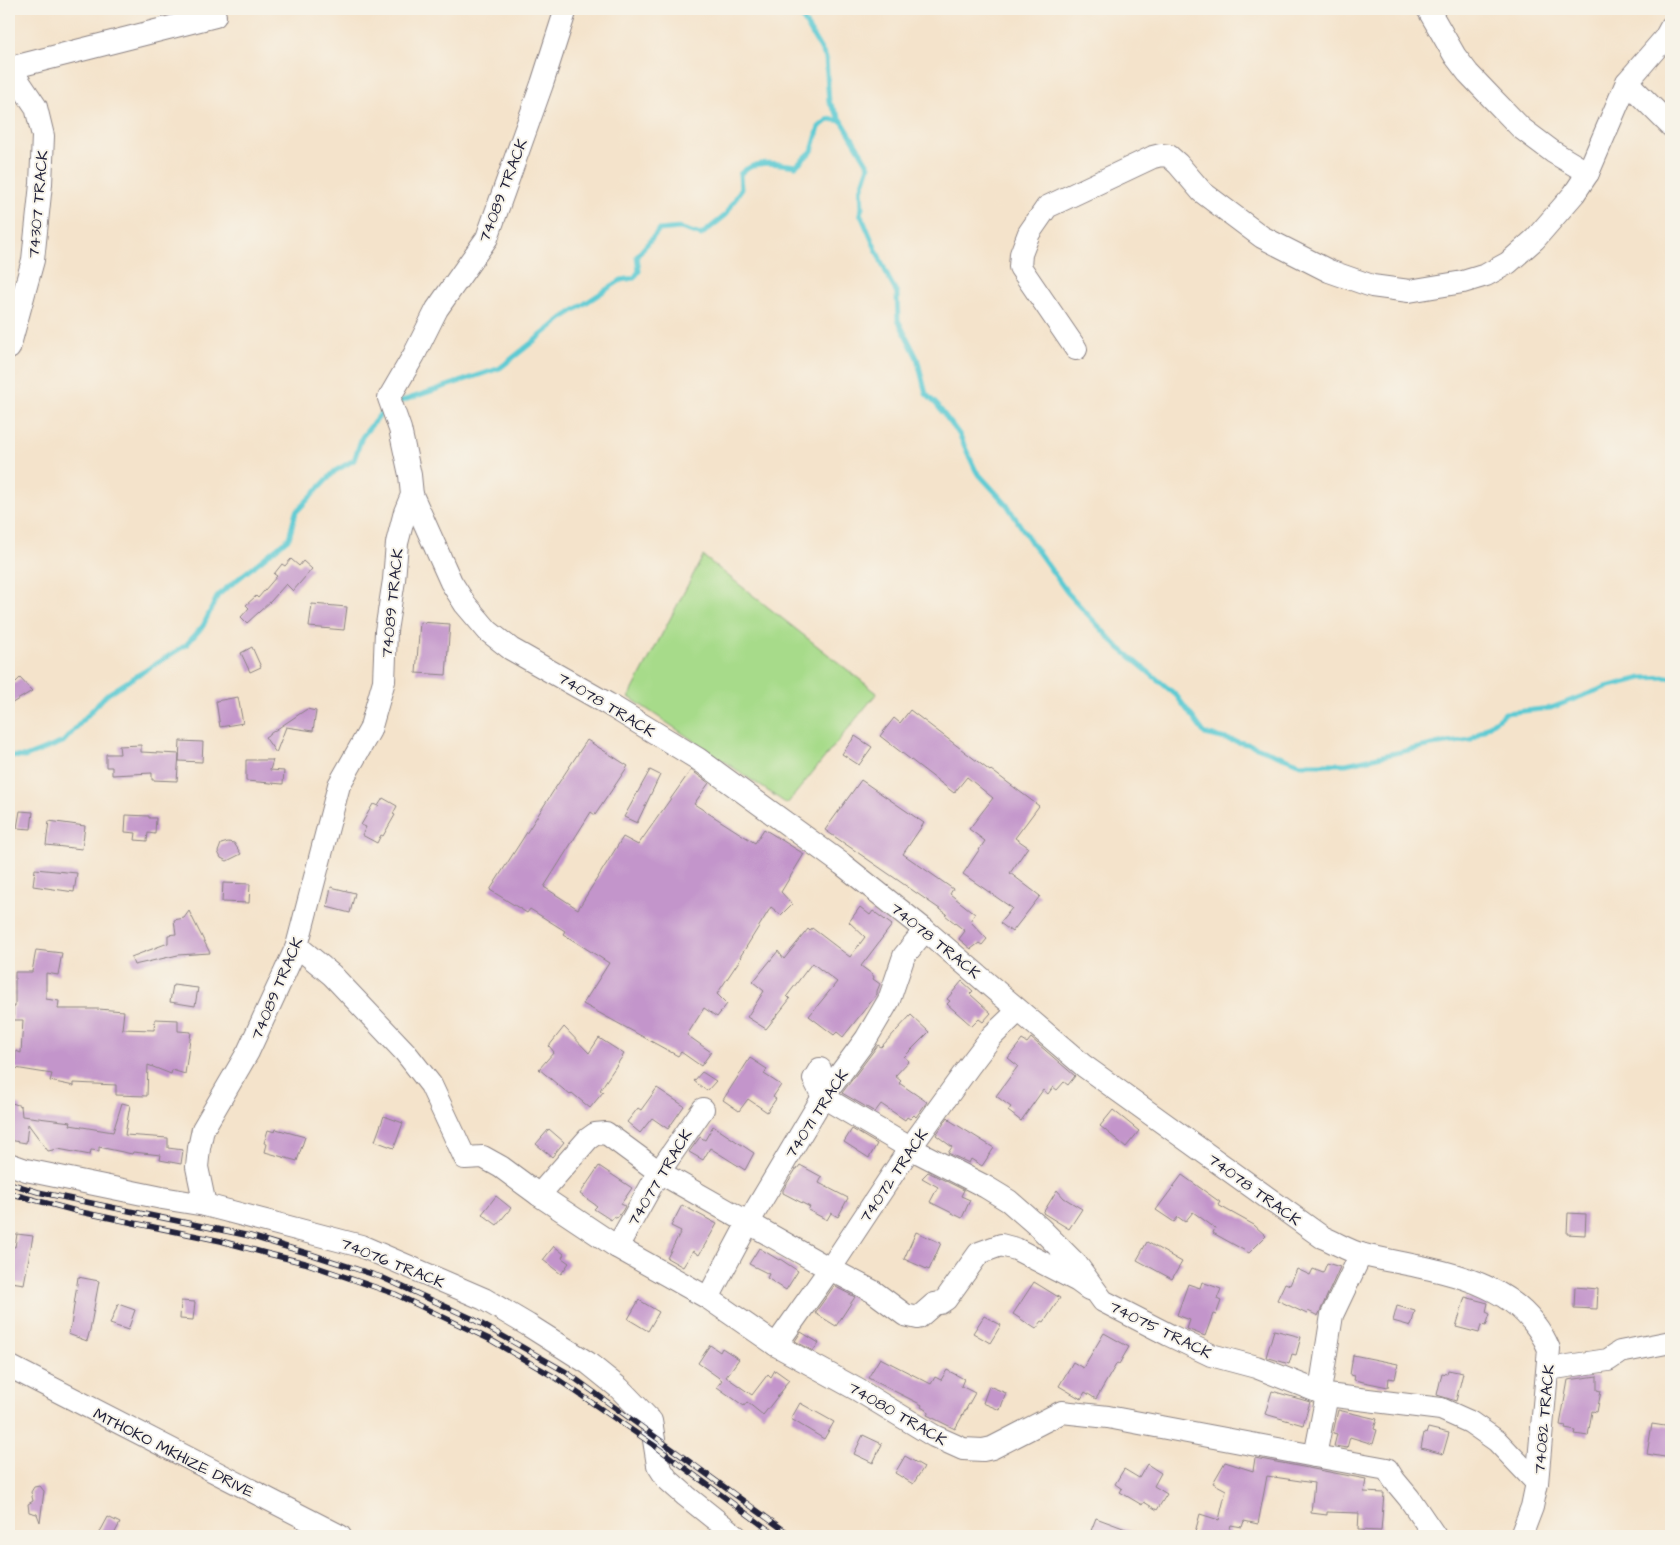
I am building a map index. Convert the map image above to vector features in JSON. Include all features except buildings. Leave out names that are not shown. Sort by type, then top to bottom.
[{"type":"street","name":"74089 TRACK","points":[[205,1205],[197,1167],[203,1129],[248,1052],[297,946],[339,785],[370,730],[384,681],[386,630],[394,580],[397,543],[405,512],[412,495],[410,475],[400,429],[389,398],[414,356],[437,309],[487,238],[542,84],[566,9]]},
{"type":"street","points":[[1428,9],[1455,56],[1468,73],[1521,128],[1553,152],[1588,173]]},
{"type":"street","points":[[10,68],[216,16]]},
{"type":"street","points":[[1076,349],[1020,266],[1021,254],[1029,233],[1047,207],[1153,157],[1169,156],[1202,192],[1262,238],[1329,271],[1372,286],[1409,291],[1479,278],[1508,263],[1535,239],[1574,194],[1588,173],[1627,82],[1665,38],[1671,27]]},
{"type":"street","name":"74307 TRACK","points":[[9,348],[33,260],[43,153],[43,136],[36,106],[10,68]]},
{"type":"street","points":[[1627,82],[1671,126]]},
{"type":"street","name":"74078 TRACK","points":[[412,495],[451,582],[488,631],[511,649],[698,759],[842,864],[925,930],[1084,1066],[1322,1237],[1361,1254],[1452,1273],[1481,1284],[1505,1297],[1520,1310]]},
{"type":"street","name":"74071 TRACK","points":[[708,1298],[748,1223],[823,1097],[866,1039],[889,1000],[904,956],[925,930]]},
{"type":"street","name":"74080 TRACK","points":[[297,946],[332,975],[405,1052],[431,1085],[465,1158],[483,1157],[514,1176],[617,1247],[708,1298],[776,1345],[858,1390],[934,1436],[964,1449],[983,1450],[992,1448],[1062,1412],[1108,1417],[1387,1469],[1435,1536]]},
{"type":"street","name":"74072 TRACK","points":[[776,1345],[830,1270],[910,1148],[992,1036],[1018,1011]]},
{"type":"street","points":[[820,1069],[814,1079],[823,1097]]},
{"type":"street","name":"74075 TRACK","points":[[823,1097],[910,1148],[1009,1201],[1040,1228],[1077,1265],[1104,1300],[1211,1355],[1256,1367],[1324,1393],[1441,1409],[1470,1422],[1497,1441],[1537,1483]]},
{"type":"street","name":"74077 TRACK","points":[[617,1247],[659,1172],[703,1109]]},
{"type":"street","points":[[539,1195],[588,1139],[595,1134],[606,1134],[659,1172],[830,1270],[874,1292],[905,1314],[918,1318],[934,1304],[946,1299],[979,1253],[1000,1245],[1016,1249],[1078,1281],[1104,1300]]},
{"type":"street","name":"74076 TRACK","points":[[9,1164],[26,1170],[205,1205],[361,1246],[484,1299],[588,1363],[619,1388],[650,1421],[658,1465],[667,1480],[736,1536]]},
{"type":"street","points":[[1315,1456],[1332,1315],[1361,1254]]},
{"type":"street","name":"74082 TRACK","points":[[1520,1310],[1543,1333],[1549,1349],[1537,1483],[1532,1506],[1521,1536]]},
{"type":"street","points":[[1548,1369],[1608,1360],[1620,1352],[1671,1342]]},
{"type":"street","name":"MTHOKO MKHIZE DRIVE","points":[[9,1366],[340,1536]]},
{"type":"green space","points":[[703,556],[877,693],[787,804],[629,697]]},
{"type":"waterway","points":[[797,9],[826,58],[829,102],[869,166],[861,190],[862,208],[860,213],[897,293],[898,320],[917,358],[926,394],[959,434],[976,471],[1007,505],[1067,592],[1116,645],[1176,695],[1205,734],[1251,745],[1301,764],[1346,764],[1432,745],[1470,740],[1505,713],[1551,708],[1606,687],[1642,678],[1671,678]]},
{"type":"waterway","points":[[799,13],[809,9]]},
{"type":"waterway","points":[[396,403],[500,368],[564,317],[621,280],[634,278],[639,271],[637,256],[659,230],[680,228],[701,235],[726,215],[741,189],[740,174],[746,169],[766,163],[796,166],[812,151],[819,127],[829,119],[842,121]]},
{"type":"waterway","points":[[9,756],[25,757],[63,742],[106,695],[186,645],[203,626],[218,595],[289,538],[296,512],[335,471],[354,460],[362,437],[386,407]]},
{"type":"railway","points":[[9,1183],[38,1192],[250,1236],[381,1277],[471,1318],[566,1372],[792,1536]]},
{"type":"railway","points":[[9,1193],[76,1211],[221,1241],[305,1263],[395,1294],[489,1339],[556,1378],[655,1446],[777,1536]]}]
